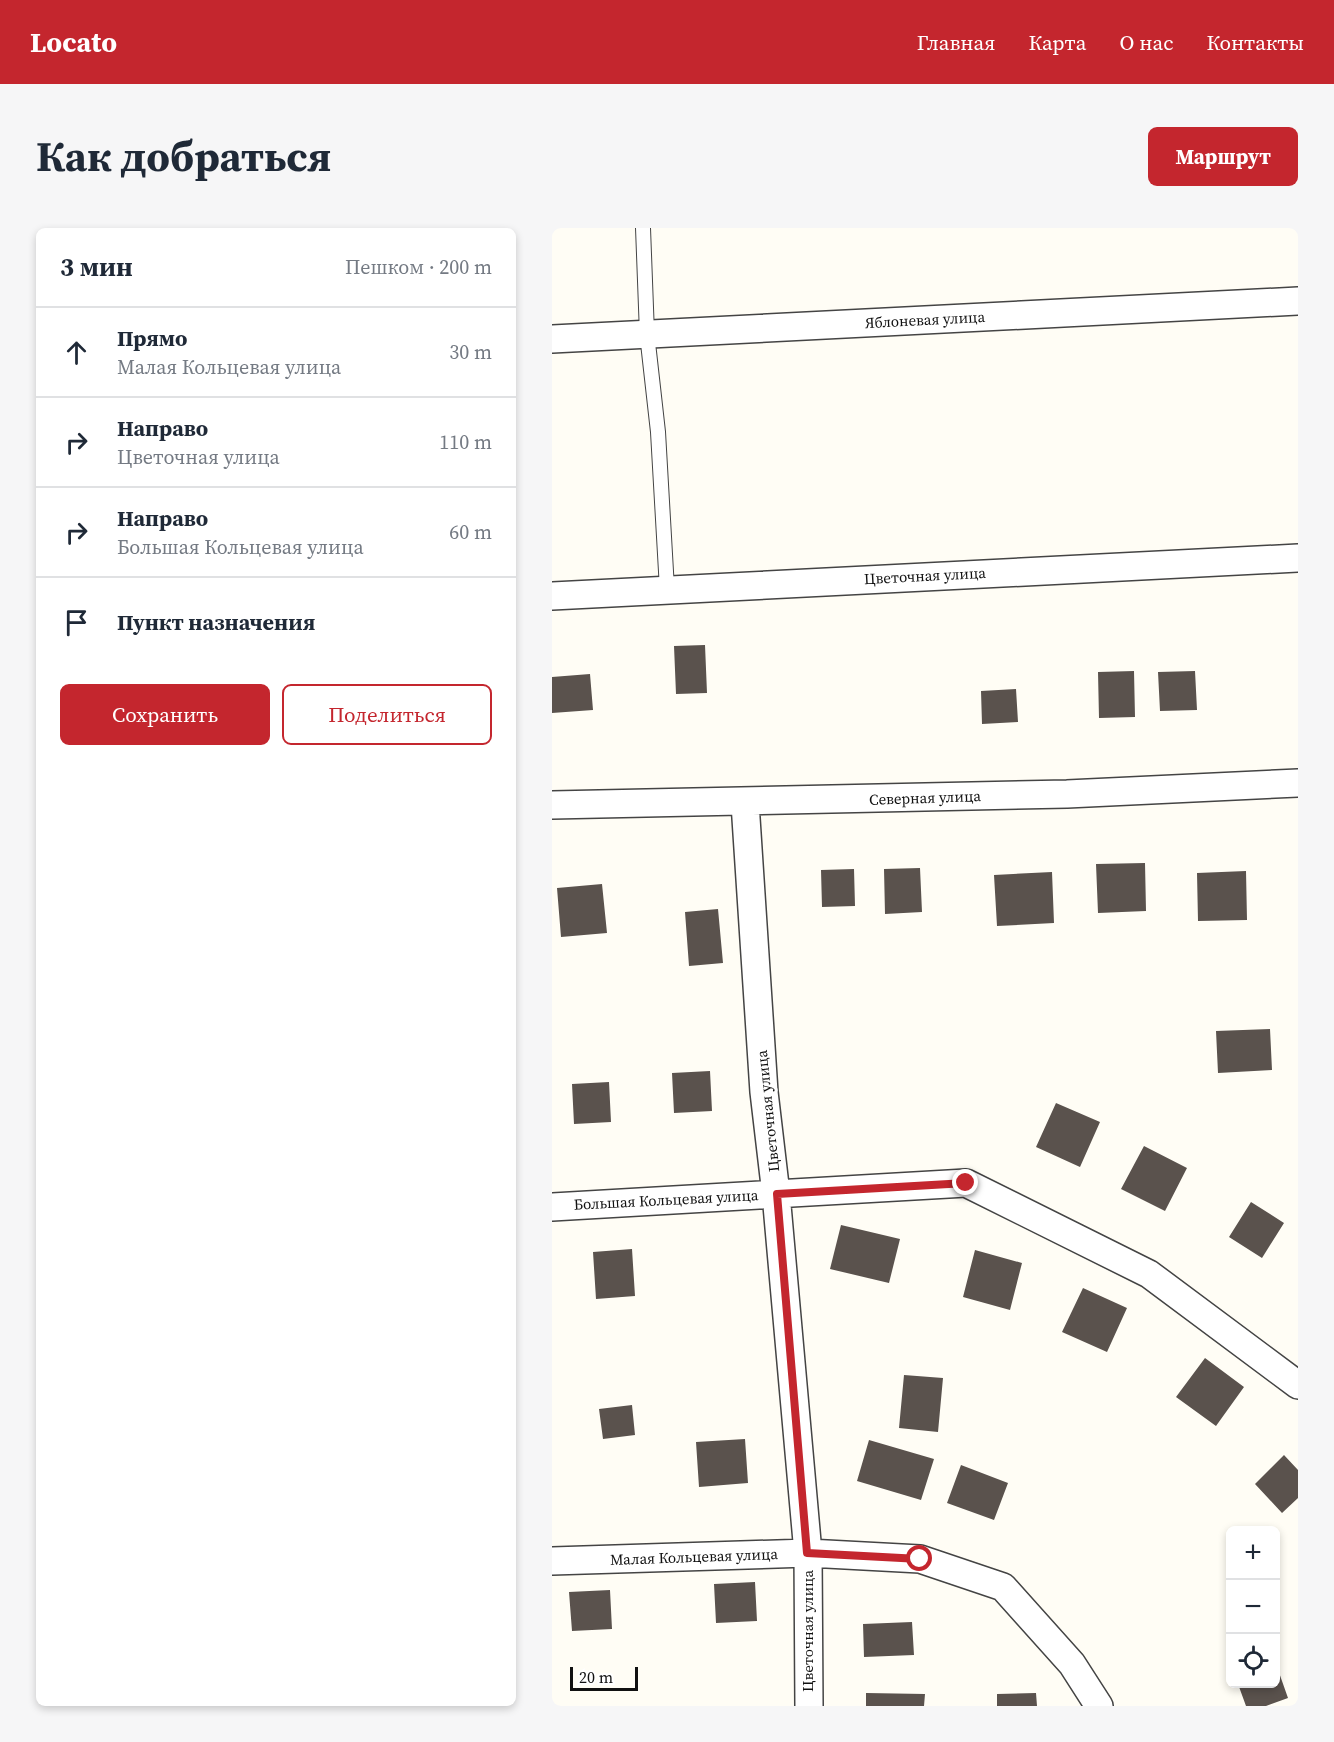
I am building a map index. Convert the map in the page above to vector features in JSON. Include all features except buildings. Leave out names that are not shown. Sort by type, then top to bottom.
[{"type":"street","name":"Яблоневая улица","points":[[552,339],[1298,300]]},
{"type":"street","name":"Цветочная улица","points":[[552,596],[1298,558]]},
{"type":"street","name":"Северная улица","points":[[552,805],[746,803],[1067,794],[1298,783]]},
{"type":"street","name":"Цветочная улица","points":[[746,803],[764,1092],[777,1194],[807,1553],[809,1706]]},
{"type":"street","name":"Большая Кольцевая улица","points":[[552,1207],[966,1183],[1149,1274],[1298,1385]]},
{"type":"street","name":"Малая Кольцевая улица","points":[[552,1561],[807,1553],[920,1559],[1003,1587],[1072,1664],[1099,1706]]},
{"type":"lane","points":[[643,228],[647,334],[658,432],[667,589]]},
{"type":"route","points":[[920,1559],[807,1553],[777,1194],[966,1183]]}]
